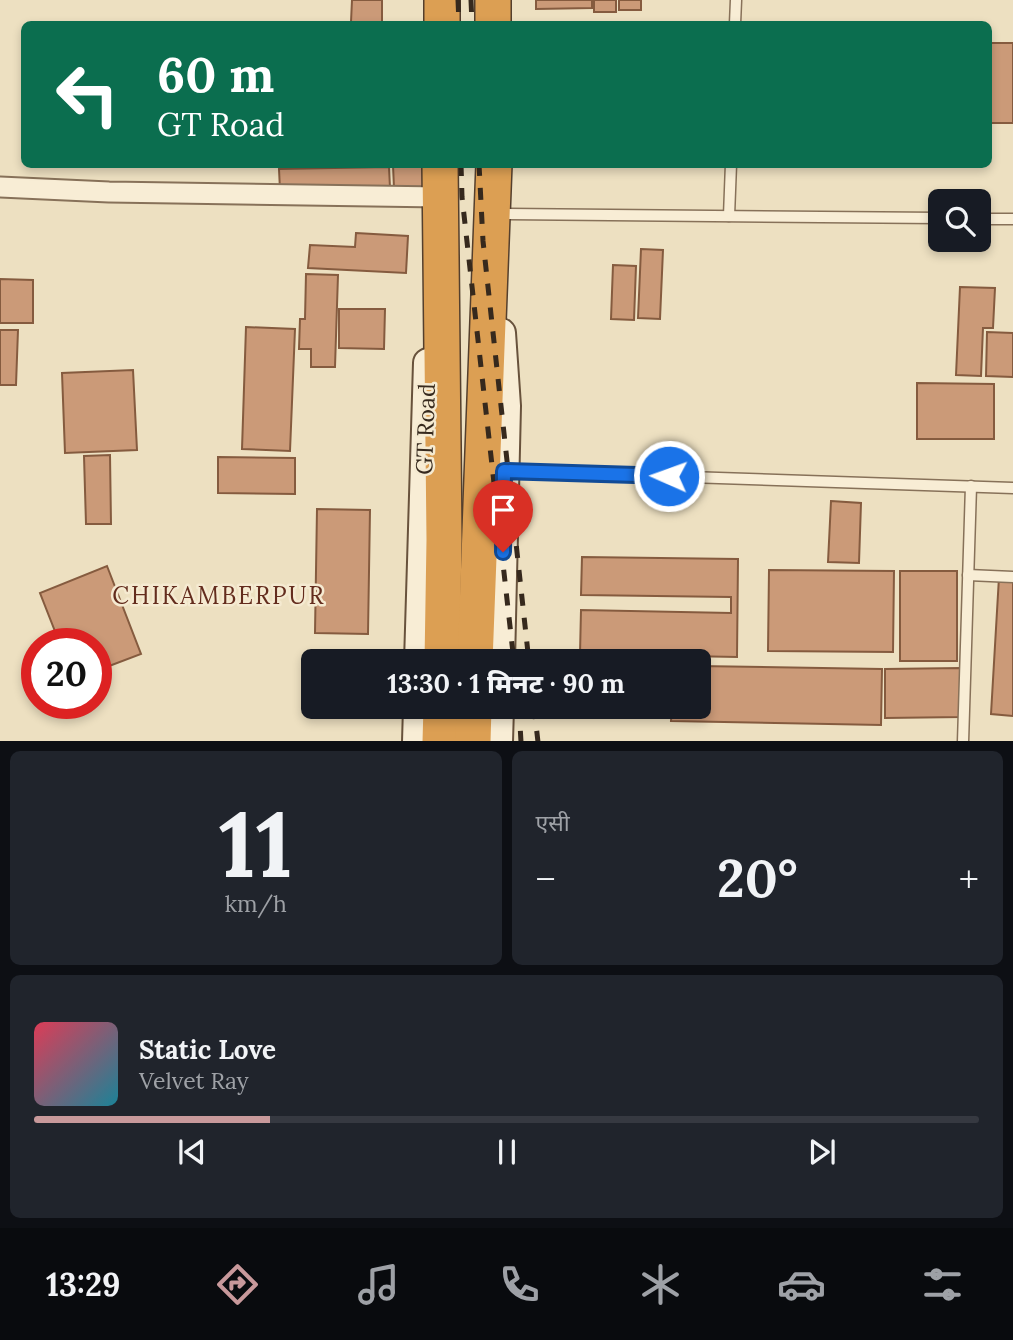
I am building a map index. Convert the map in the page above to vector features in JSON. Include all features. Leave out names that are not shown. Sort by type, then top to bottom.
[{"type":"highway","points":[[442,0],[442,21]]},
{"type":"highway","points":[[493,0],[495,21]]},
{"type":"highway","points":[[475,649],[477,547],[494,218],[494,168]]},
{"type":"highway","name":"GT Road","points":[[440,181],[444,540],[442,649]]},
{"type":"main road","name":"GT Road","points":[[419,649],[425,398],[440,181]]},
{"type":"main road","points":[[494,218],[506,406],[500,649]]},
{"type":"main road","points":[[453,728],[473,719]]},
{"type":"street","points":[[0,187],[109,192],[440,181]]},
{"type":"lane","points":[[735,21],[736,0]]},
{"type":"lane","points":[[729,216],[730,168]]},
{"type":"lane","points":[[494,218],[928,218]]},
{"type":"lane","points":[[991,219],[1013,219]]},
{"type":"lane","points":[[504,471],[1013,488]]},
{"type":"lane","points":[[963,741],[971,486]]},
{"type":"lane","points":[[968,575],[1013,577]]},
{"type":"building","points":[[352,0],[382,0],[382,21],[351,21]]},
{"type":"building","points":[[536,0],[592,0],[592,8],[536,9]]},
{"type":"building","points":[[594,0],[616,0],[616,12],[594,12]]},
{"type":"building","points":[[619,0],[641,0],[641,10],[619,10]]},
{"type":"building","points":[[992,43],[1013,43],[1013,123],[992,123]]},
{"type":"building","points":[[389,168],[390,188],[280,190],[279,169]]},
{"type":"building","points":[[393,168],[429,168],[430,187],[394,188]]},
{"type":"building","points":[[356,233],[408,236],[406,273],[308,268],[310,245],[355,247]]},
{"type":"building","points":[[641,249],[663,250],[660,319],[638,318]]},
{"type":"building","points":[[613,265],[636,266],[634,320],[611,319]]},
{"type":"building","points":[[306,274],[338,275],[335,367],[311,367],[311,349],[299,349],[300,319],[305,319]]},
{"type":"building","points":[[0,279],[33,280],[33,323],[0,323]]},
{"type":"building","points":[[960,287],[995,288],[993,328],[983,328],[981,376],[956,375]]},
{"type":"building","points":[[339,309],[385,309],[384,349],[339,348]]},
{"type":"building","points":[[246,327],[295,329],[290,451],[242,449]]},
{"type":"building","points":[[0,330],[18,330],[16,385],[0,385]]},
{"type":"building","points":[[987,332],[1013,333],[1013,377],[986,376]]},
{"type":"building","points":[[133,370],[137,450],[65,453],[62,373]]},
{"type":"building","points":[[917,383],[994,384],[994,439],[917,439]]},
{"type":"building","points":[[110,455],[111,524],[86,524],[84,456]]},
{"type":"building","points":[[218,457],[295,458],[295,494],[218,493]]},
{"type":"building","points":[[831,501],[861,503],[859,563],[828,562]]},
{"type":"building","points":[[317,509],[370,510],[368,634],[315,633]]},
{"type":"building","points":[[582,557],[738,559],[737,657],[711,657],[711,649],[580,649],[581,610],[731,613],[731,597],[581,595]]},
{"type":"building","points":[[107,566],[141,654],[112,665],[112,628],[54,628],[40,593]]},
{"type":"building","points":[[769,570],[894,571],[893,652],[768,651]]},
{"type":"building","points":[[900,571],[957,571],[957,661],[900,661]]},
{"type":"building","points":[[999,577],[1013,578],[1013,716],[991,714]]},
{"type":"building","points":[[711,666],[882,669],[881,725],[671,721],[711,719]]},
{"type":"building","points":[[961,668],[962,717],[885,718],[885,669]]},
{"type":"railway","points":[[458,0],[459,21]]},
{"type":"railway","points":[[471,0],[472,21]]},
{"type":"railway","points":[[461,168],[462,197],[513,649]]},
{"type":"railway","points":[[479,168],[483,241],[528,649]]},
{"type":"railway","points":[[520,719],[521,741]]},
{"type":"railway","points":[[535,719],[538,741]]},
{"type":"district","name":"CHIKAMBERPUR","points":[[219,595]]},
{"type":"route","points":[[503,552],[504,471],[669,476]]}]
